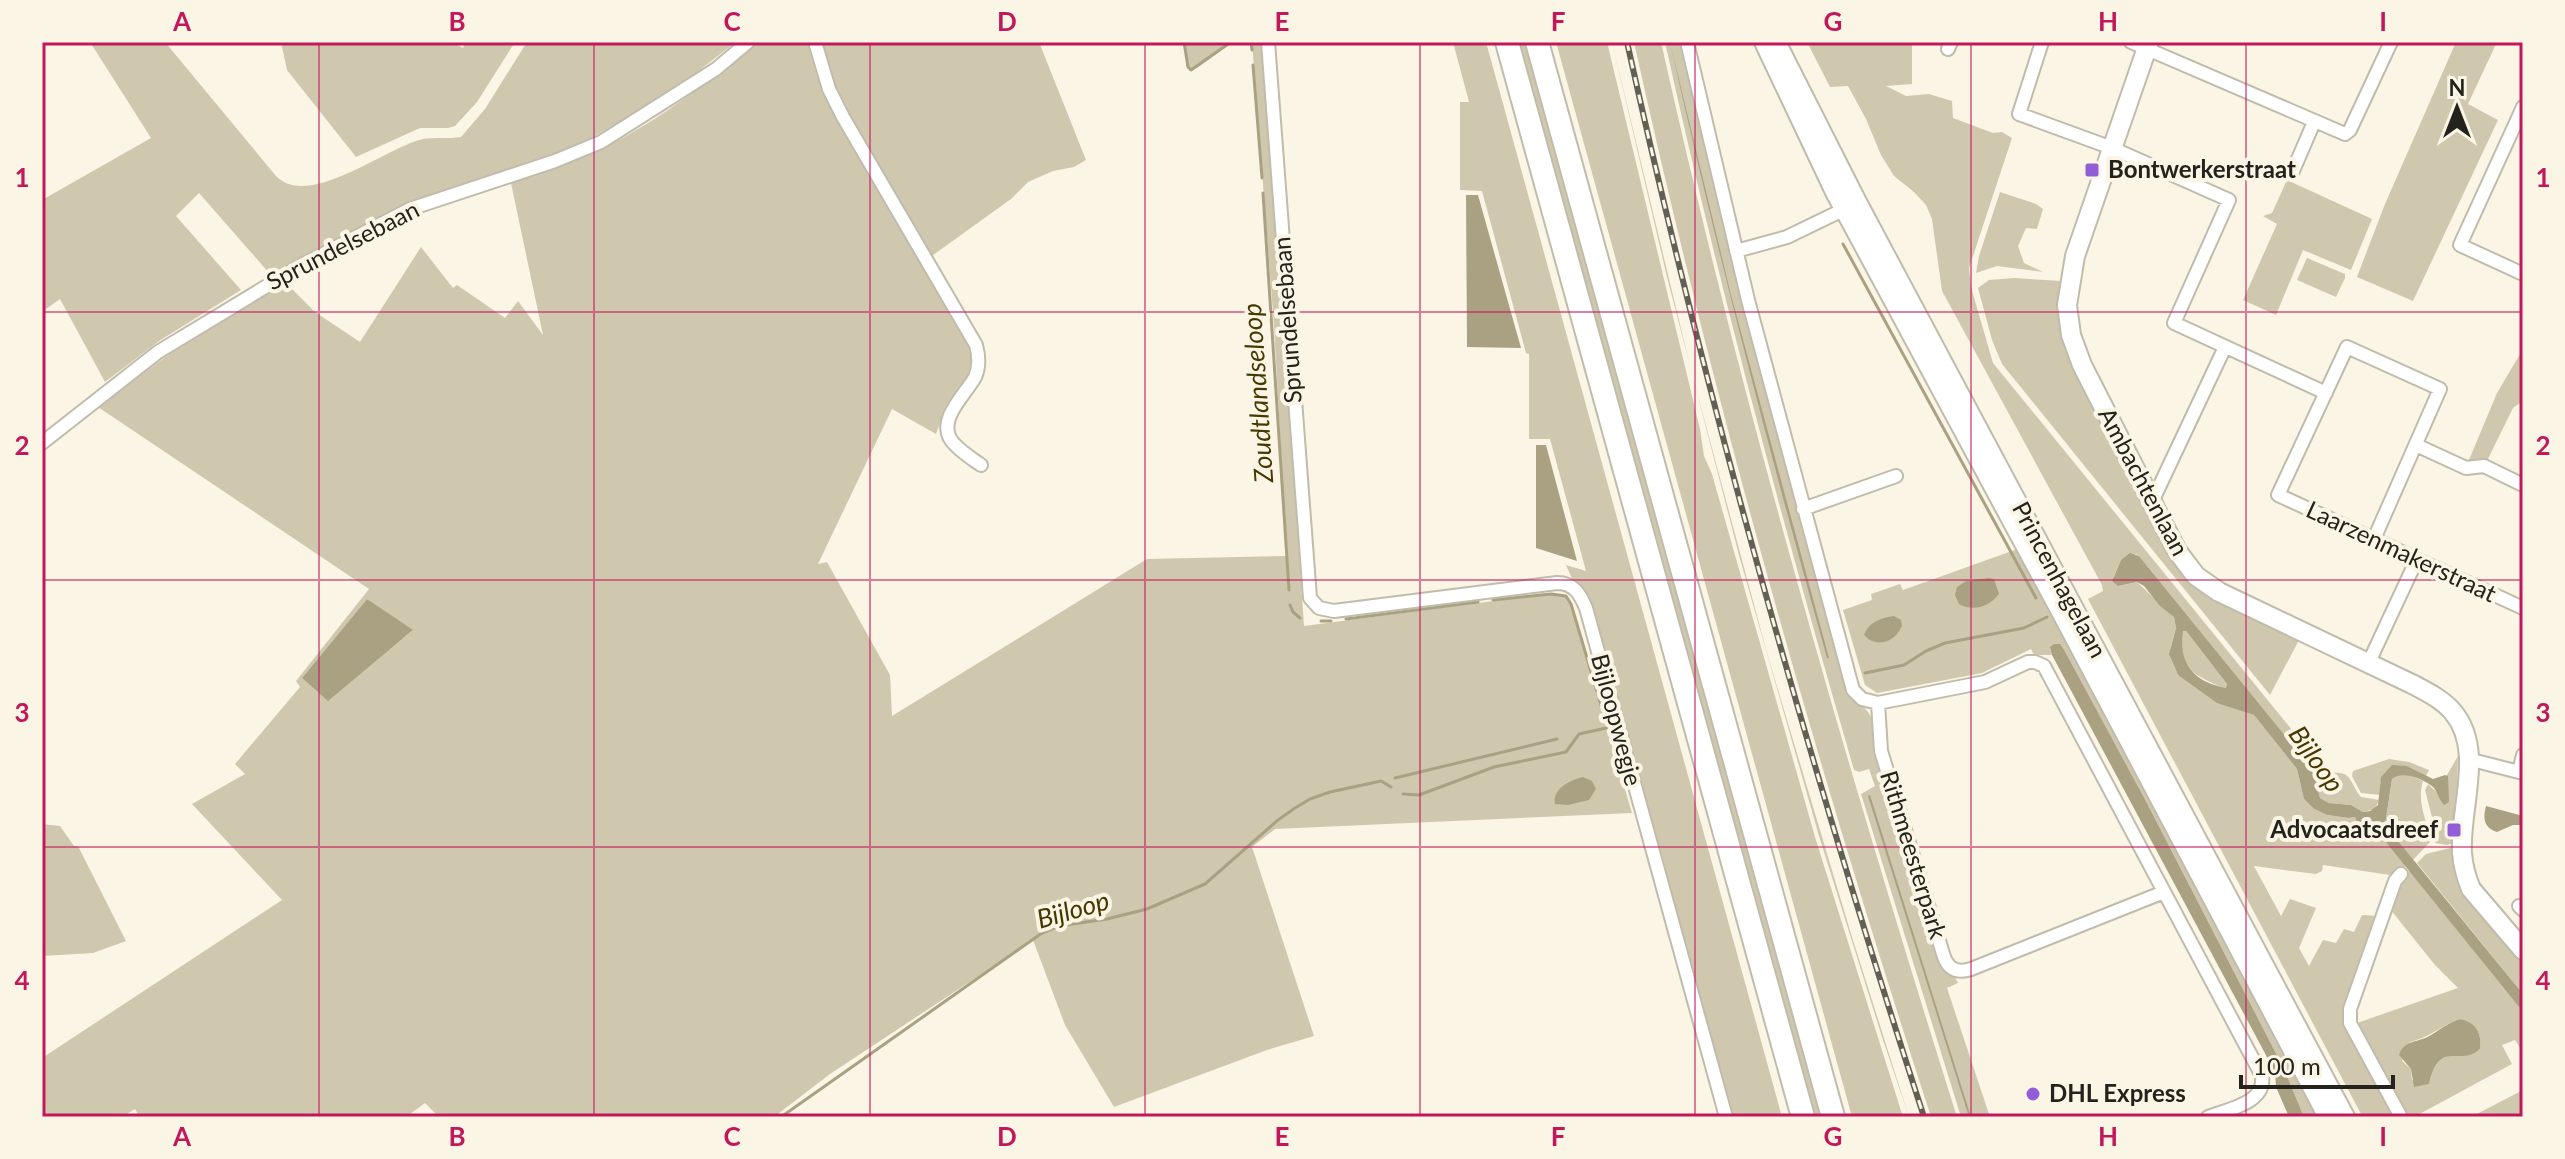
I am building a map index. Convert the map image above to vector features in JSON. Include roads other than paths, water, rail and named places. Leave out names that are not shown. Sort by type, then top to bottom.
[{"type":"highway","points":[[1507,42],[1803,1117]]},
{"type":"highway","points":[[1537,42],[1833,1117]]},
{"type":"main road","name":"Princenhagelaan","points":[[1764,42],[2345,1117]]},
{"type":"main road","name":"Princenhagelaan","points":[[1776,42],[1851,206],[2328,1117]]},
{"type":"main road","name":"Ambachtenlaan","points":[[2142,44],[2112,148],[2071,269],[2068,315],[2082,365],[2181,558],[2205,584],[2369,662],[2436,698],[2461,724],[2468,759],[2462,847],[2466,878],[2471,889],[2520,940]]},
{"type":"street","name":"Sprundelsebaan","points":[[42,443],[158,352],[288,272],[410,209],[555,161],[601,142],[716,69],[748,42]]},
{"type":"street","points":[[815,42],[829,89],[843,117],[976,345],[977,369],[951,414],[948,432],[954,443],[981,465]]},
{"type":"street","name":"Sprundelsebaan","points":[[1268,42],[1310,598]]},
{"type":"street","points":[[1687,42],[1736,251],[1852,686],[1862,699],[1878,703],[1985,682],[2028,662],[2041,664],[2263,1080],[2261,1092],[2255,1098],[2208,1117]]},
{"type":"street","points":[[2042,42],[2019,114],[2112,148],[2229,200],[2174,323],[2326,393],[2347,347],[2440,389],[2374,539]]},
{"type":"street","points":[[2142,44],[2342,134],[2348,133],[2391,42]]},
{"type":"street","points":[[2523,107],[2460,245],[2523,274]]},
{"type":"street","points":[[2292,173],[2314,122]]},
{"type":"street","points":[[1736,251],[1787,237],[1851,206]]},
{"type":"street","points":[[2152,502],[2225,347]]},
{"type":"street","name":"Laarzenmakerstraat","points":[[2326,393],[2278,495],[2523,608]]},
{"type":"street","points":[[2416,445],[2466,468],[2484,466],[2523,485]]},
{"type":"street","points":[[1803,509],[1896,476]]},
{"type":"street","points":[[2369,662],[2417,559]]},
{"type":"street","name":"Bijloopwegje","points":[[1310,598],[1319,608],[1334,611],[1557,583],[1569,584],[1577,590],[1586,608],[1726,1117]]},
{"type":"street","name":"Rithmeesterpark","points":[[1878,703],[1881,751],[1944,957],[1951,968],[1959,971],[1971,969],[2164,892]]},
{"type":"street","points":[[2468,759],[2521,772],[2523,755]]},
{"type":"street","points":[[2401,874],[2395,881],[2350,1009],[2350,1023],[2401,1117]]},
{"type":"waterway","name":"Zoudtlandseloop","points":[[1184,42],[1191,70],[1231,42]]},
{"type":"waterway","name":"Zoudtlandseloop","points":[[1251,42],[1252,50]]},
{"type":"waterway","name":"Zoudtlandseloop","points":[[1253,65],[1262,178]]},
{"type":"waterway","name":"Zoudtlandseloop","points":[[1263,193],[1289,590]]},
{"type":"waterway","points":[[1843,244],[2036,598]]},
{"type":"waterway","name":"Zoudtlandseloop","points":[[1493,600],[1551,594],[1566,596],[1603,712]]},
{"type":"waterway","name":"Zoudtlandseloop","points":[[1346,619],[1478,602]]},
{"type":"waterway","name":"Zoudtlandseloop","points":[[1290,605],[1300,618]]},
{"type":"waterway","name":"Bijloop","points":[[1865,673],[1904,665],[1945,643],[2024,628],[2047,617]]},
{"type":"waterway","name":"Zoudtlandseloop","points":[[1321,621],[1331,621]]},
{"type":"waterway","name":"Bijloop","points":[[1403,794],[1419,795],[1494,767],[1566,752],[1579,734],[1611,727]]},
{"type":"waterway","points":[[1395,778],[1557,739]]},
{"type":"waterway","name":"Bijloop","points":[[781,1117],[1042,933],[1059,926],[1147,909],[1205,884],[1278,820],[1310,799],[1381,781],[1391,787]]},
{"type":"railway","points":[[1627,42],[1691,313],[1762,583],[1840,851],[1924,1117]]},
{"type":"place","name":"Bontwerkerstraat","points":[[2092,170]]},
{"type":"place","name":"Advocaatsdreef","points":[[2454,830]]},
{"type":"place","name":"DHL Express","points":[[2033,1094]]}]
